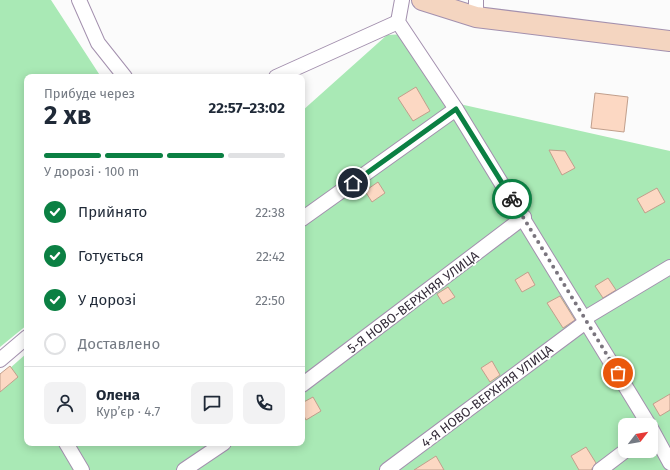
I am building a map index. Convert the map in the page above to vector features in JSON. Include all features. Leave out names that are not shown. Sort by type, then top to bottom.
[{"type":"main road","points":[[422,0],[670,41]]},
{"type":"street","points":[[80,0],[98,43],[123,74]]},
{"type":"street","points":[[402,0],[398,22],[456,109],[524,217],[645,418]]},
{"type":"street","points":[[282,74],[398,22]]},
{"type":"street","points":[[296,74],[305,63]]},
{"type":"street","points":[[305,218],[456,109]]},
{"type":"street","name":"5-Я НОВО-ВЕРХНЯЯ УЛИЦА","points":[[305,383],[524,217]]},
{"type":"street","name":"4-Я НОВО-ВЕРХНЯЯ УЛИЦА","points":[[387,470],[586,320],[670,267]]},
{"type":"street","points":[[0,360],[24,340]]},
{"type":"street","points":[[658,441],[670,463]]},
{"type":"street","points":[[68,446],[82,470]]},
{"type":"street","points":[[184,470],[220,446]]},
{"type":"street","points":[[600,470],[618,456]]},
{"type":"green space","points":[[0,0],[51,0],[99,74],[24,74],[24,327],[0,347]]},
{"type":"green space","points":[[407,34],[455,103],[670,151],[670,470],[0,470],[0,377],[24,356],[24,446],[305,446],[305,108],[387,35]]},
{"type":"building","points":[[416,87],[430,111],[413,121],[398,98]]},
{"type":"building","points":[[595,93],[628,97],[624,132],[591,128]]},
{"type":"building","points":[[549,150],[565,151],[575,168],[562,175]]},
{"type":"building","points":[[378,182],[385,193],[372,202],[365,191]]},
{"type":"building","points":[[657,188],[665,202],[645,213],[637,199]]},
{"type":"building","points":[[528,272],[535,285],[522,292],[515,280]]},
{"type":"building","points":[[608,278],[616,290],[603,298],[595,286]]},
{"type":"building","points":[[448,287],[455,297],[443,304],[437,294]]},
{"type":"building","points":[[560,296],[575,320],[563,328],[547,303]]},
{"type":"building","points":[[492,361],[500,375],[490,382],[481,368]]},
{"type":"building","points":[[10,366],[18,377],[0,392],[0,374]]},
{"type":"building","points":[[670,394],[670,410],[660,416],[653,404]]},
{"type":"building","points":[[313,397],[321,411],[306,420],[305,401]]},
{"type":"building","points":[[586,447],[596,463],[591,470],[579,470],[571,456]]},
{"type":"building","points":[[436,456],[444,470],[414,470]]},
{"type":"way so far","points":[[512,199],[618,373]]},
{"type":"route","points":[[353,183],[456,109],[512,199]]}]
